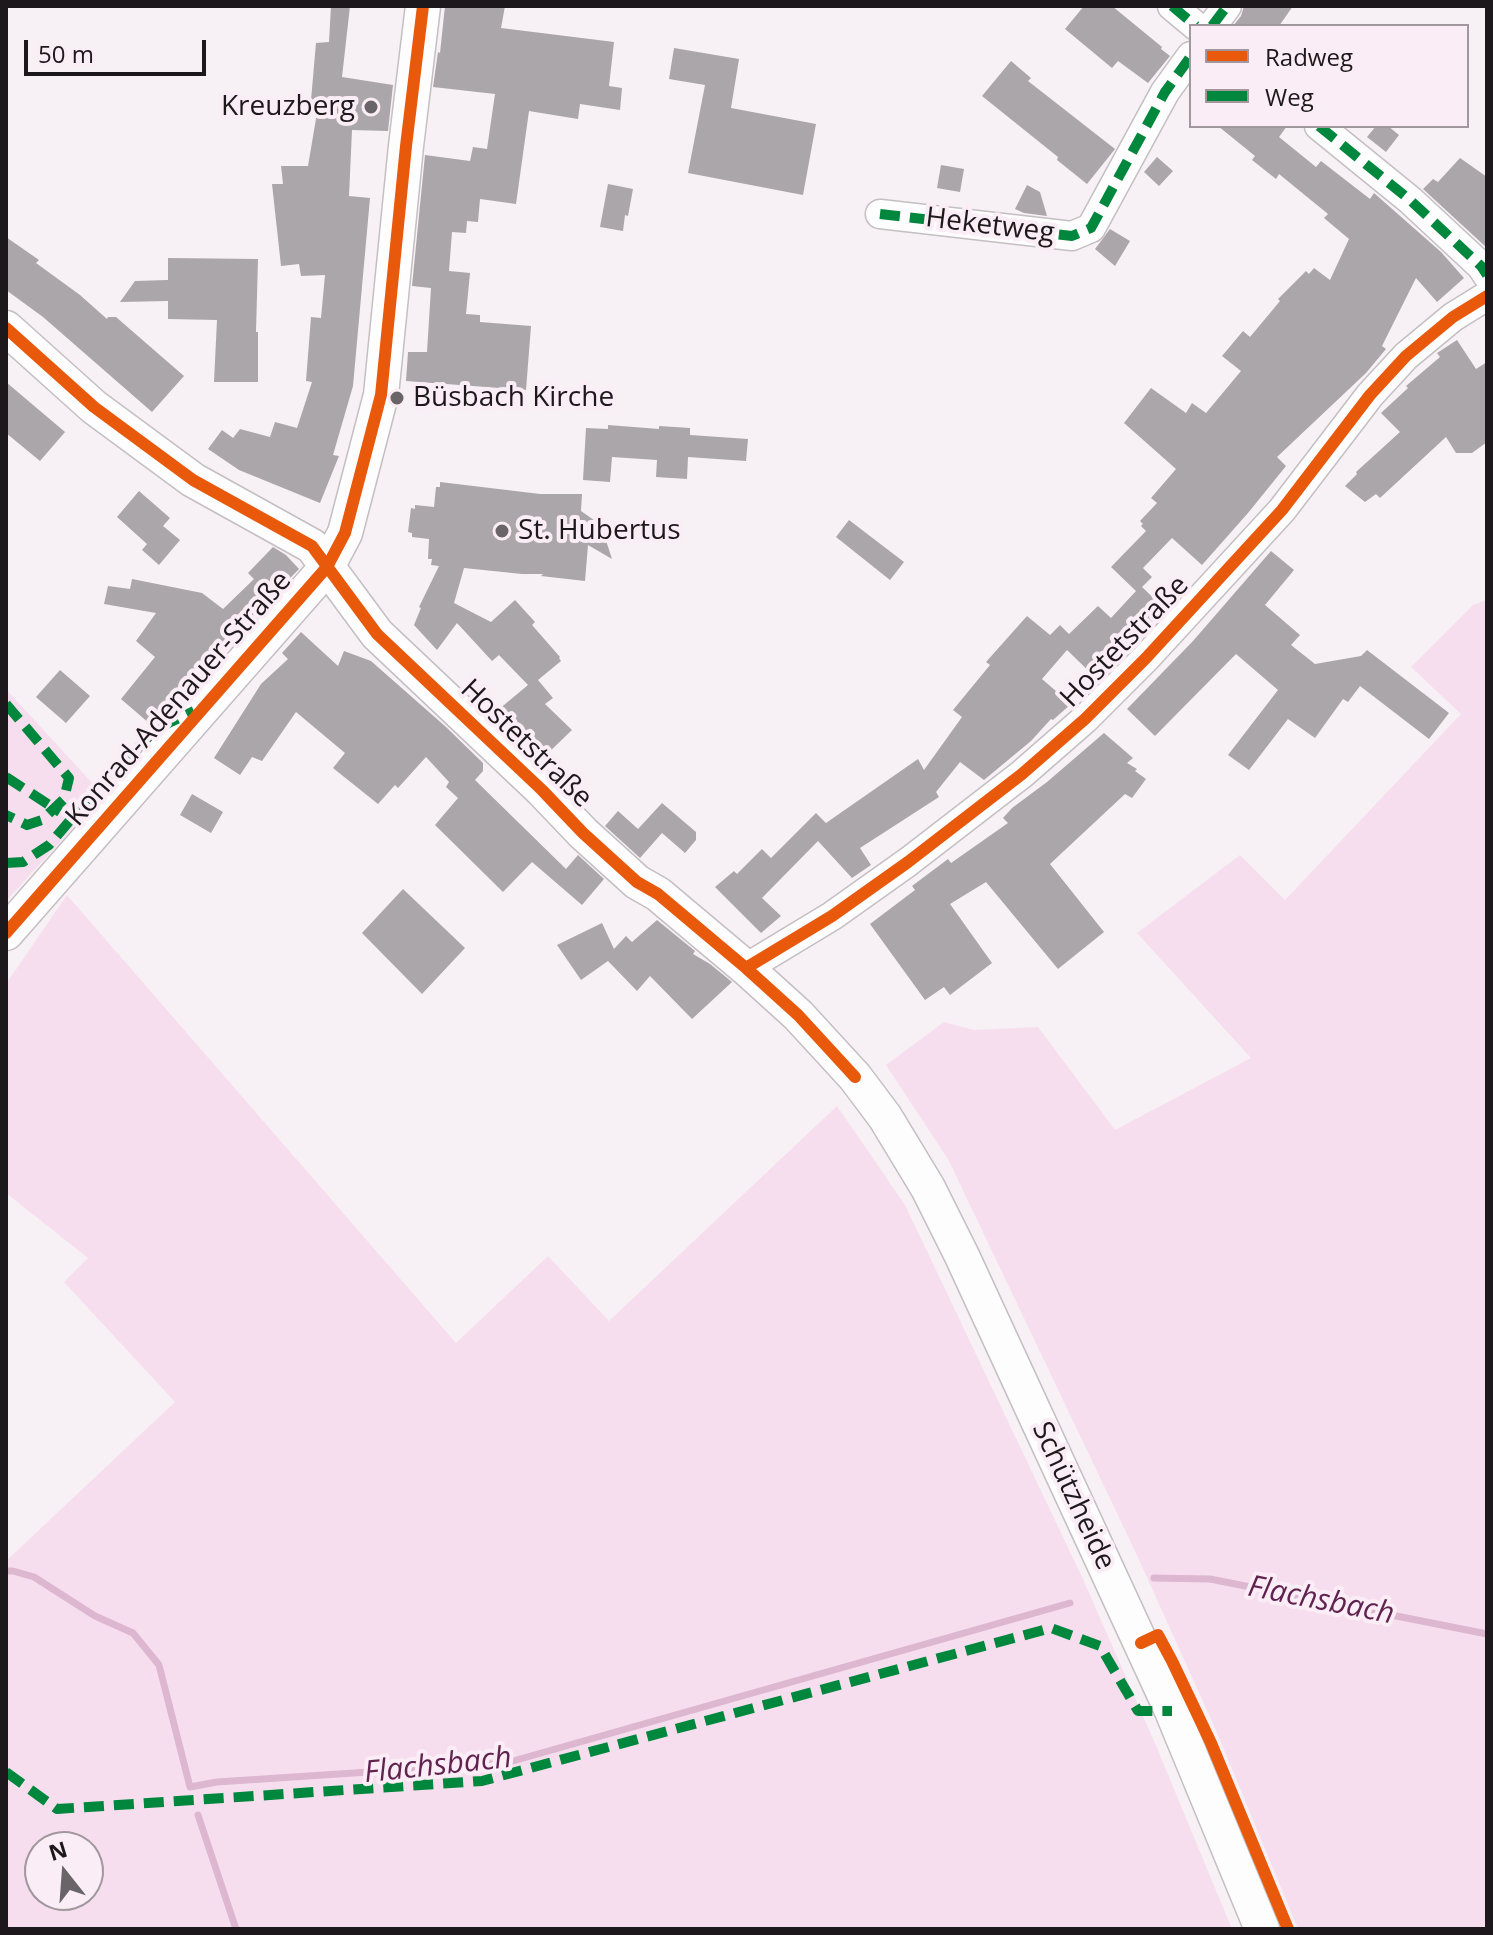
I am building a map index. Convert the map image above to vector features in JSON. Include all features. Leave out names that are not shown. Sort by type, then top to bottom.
[{"type":"street","name":"Konrad-Adenauer-Straße","points":[[6,933],[327,567],[345,533],[381,395],[423,6]]},
{"type":"street","points":[[1172,6],[1194,24]]},
{"type":"street","points":[[1214,24],[1227,6]]},
{"type":"street","name":"Heketweg","points":[[880,214],[1072,236],[1091,228],[1165,92],[1189,59]]},
{"type":"street","points":[[1321,128],[1410,200],[1487,275]]},
{"type":"street","name":"Hostetstraße","points":[[746,968],[832,916],[908,862],[1022,774],[1085,719],[1146,658],[1282,510],[1370,395],[1406,356],[1453,317],[1487,296]]},
{"type":"street","name":"Hostetstraße","points":[[6,328],[106,416],[193,480],[312,546],[377,634],[637,882],[658,894],[798,1015],[855,1077]]},
{"type":"street","name":"Schützheide","points":[[855,1077],[885,1117],[921,1176],[962,1256],[1172,1711],[1262,1929]]},
{"type":"shaded area","points":[[1487,600],[1487,1929],[1298,1929],[1215,1728],[1135,1551],[949,1161],[886,1065],[944,1022],[974,1030],[1038,1027],[1115,1130],[1251,1058],[1137,933],[1240,855],[1285,900],[1461,714],[1411,667],[1473,605]]},
{"type":"shaded area","points":[[6,689],[103,795],[6,901]]},
{"type":"shaded area","points":[[67,895],[456,1343],[548,1256],[609,1321],[837,1106],[905,1205],[1082,1577],[1232,1929],[6,1929],[6,1561],[175,1402],[64,1282],[88,1258],[6,1193],[6,984]]},
{"type":"building","points":[[331,6],[350,6],[342,77],[393,85],[388,131],[352,130],[349,196],[370,198],[353,386],[333,455],[339,456],[320,503],[239,470],[208,449],[222,430],[233,438],[240,429],[270,437],[275,422],[297,428],[312,382],[306,381],[311,317],[321,318],[325,275],[301,276],[299,264],[281,266],[272,184],[283,184],[281,166],[308,166],[319,101],[311,100],[316,43],[329,42]]},
{"type":"building","points":[[445,6],[505,6],[501,28],[614,42],[609,86],[622,88],[620,110],[580,104],[578,119],[529,111],[516,204],[480,199],[478,222],[467,221],[466,233],[452,232],[449,271],[470,273],[466,314],[480,315],[480,322],[531,326],[526,390],[406,381],[408,352],[427,352],[431,288],[412,286],[425,155],[470,161],[473,147],[487,149],[495,94],[433,87]]},
{"type":"building","points":[[1084,6],[1112,6],[1170,56],[1148,83],[1118,61],[1112,68],[1065,29]]},
{"type":"building","points":[[1244,6],[1293,6],[1280,24],[1235,24]]},
{"type":"building","points":[[674,48],[739,59],[731,108],[816,124],[803,195],[688,173],[705,85],[669,79]]},
{"type":"building","points":[[1011,61],[1031,78],[1028,81],[1115,149],[1087,184],[982,96]]},
{"type":"building","points":[[1220,128],[1286,128],[1279,137],[1316,167],[1321,161],[1370,199],[1374,193],[1441,252],[1464,278],[1437,302],[1416,278],[1382,346],[1386,349],[1366,373],[1277,457],[1286,466],[1202,565],[1172,538],[1143,568],[1152,577],[1142,587],[1165,609],[1097,679],[1067,650],[1042,679],[1071,704],[984,780],[960,762],[936,792],[939,797],[860,848],[871,865],[852,878],[818,841],[762,898],[781,916],[761,933],[715,887],[734,871],[737,874],[762,849],[771,858],[816,813],[826,823],[918,759],[924,770],[962,717],[953,710],[990,665],[986,662],[1027,616],[1050,635],[1060,625],[1069,634],[1098,606],[1111,618],[1136,591],[1111,567],[1146,531],[1140,521],[1157,503],[1151,498],[1176,469],[1124,423],[1151,388],[1186,413],[1192,403],[1206,413],[1241,371],[1222,356],[1243,331],[1250,337],[1280,301],[1278,299],[1306,271],[1309,274],[1314,268],[1330,280],[1349,239],[1324,218],[1328,214],[1279,174],[1276,179],[1252,160],[1255,156]]},
{"type":"building","points":[[1374,128],[1390,128],[1399,135],[1386,152],[1367,137]]},
{"type":"building","points":[[1157,157],[1173,171],[1159,186],[1144,172]]},
{"type":"building","points":[[1460,158],[1487,177],[1487,248],[1423,189],[1433,179],[1438,182]]},
{"type":"building","points":[[941,165],[964,169],[960,192],[937,188]]},
{"type":"building","points":[[608,184],[633,189],[623,231],[600,227]]},
{"type":"building","points":[[1027,185],[1040,192],[1047,216],[1015,209]]},
{"type":"building","points":[[1110,229],[1130,241],[1115,266],[1095,249]]},
{"type":"building","points":[[6,237],[39,260],[36,263],[107,319],[116,317],[184,376],[152,412],[43,317],[6,290]]},
{"type":"building","points":[[168,258],[258,259],[258,382],[214,382],[217,320],[168,319],[168,301],[120,302],[135,281],[168,280]]},
{"type":"building","points":[[1457,340],[1476,369],[1487,362],[1487,442],[1472,453],[1456,453],[1446,437],[1380,498],[1376,494],[1365,502],[1345,486],[1400,432],[1381,413],[1440,357],[1437,353]]},
{"type":"building","points":[[6,382],[65,432],[40,461],[6,433]]},
{"type":"building","points":[[608,425],[690,428],[690,435],[748,439],[746,461],[688,457],[687,479],[656,477],[657,460],[612,457],[610,482],[583,480],[586,428],[608,429]]},
{"type":"building","points":[[440,482],[540,494],[582,494],[581,511],[601,525],[612,559],[588,545],[585,581],[541,576],[543,574],[464,568],[454,603],[491,622],[515,600],[560,657],[561,661],[538,680],[553,698],[545,704],[572,730],[545,756],[517,728],[511,733],[492,715],[528,685],[499,655],[492,661],[457,623],[437,650],[414,625],[419,607],[439,566],[431,565],[432,559],[428,559],[429,539],[412,537],[412,533],[408,532],[411,508],[415,509],[415,505],[434,507],[436,487],[440,487]]},
{"type":"building","points":[[139,491],[170,518],[163,526],[180,540],[159,565],[142,550],[147,544],[117,517]]},
{"type":"building","points":[[849,520],[904,562],[890,580],[836,537]]},
{"type":"building","points":[[273,547],[299,569],[242,627],[228,637],[205,664],[203,662],[150,724],[121,699],[155,657],[136,641],[156,613],[104,604],[108,586],[130,589],[132,579],[202,593],[223,609],[254,579],[248,573]]},
{"type":"building","points":[[1271,551],[1294,570],[1265,605],[1300,635],[1291,645],[1315,664],[1361,656],[1367,650],[1449,713],[1429,739],[1360,686],[1348,702],[1343,699],[1315,738],[1288,719],[1249,770],[1228,755],[1278,690],[1236,654],[1155,736],[1127,709],[1193,641]]},
{"type":"building","points":[[301,632],[338,666],[344,651],[371,661],[483,763],[483,771],[475,780],[566,869],[578,855],[604,879],[582,905],[532,862],[503,892],[435,825],[458,798],[446,787],[449,782],[426,757],[398,788],[395,785],[378,804],[333,768],[345,753],[296,712],[262,761],[252,757],[240,775],[214,758],[261,684],[288,659],[282,653]]},
{"type":"building","points":[[60,670],[90,696],[66,723],[36,697]]},
{"type":"building","points":[[1104,733],[1133,758],[1127,763],[1146,779],[1132,798],[1125,794],[1050,864],[1104,932],[1058,969],[986,882],[950,904],[992,963],[950,995],[944,987],[925,1000],[870,924],[915,890],[912,886],[948,859],[951,863],[1008,823],[1003,818],[1012,808]]},
{"type":"building","points":[[192,794],[223,812],[211,833],[180,815]]},
{"type":"building","points":[[662,803],[696,832],[696,840],[685,853],[662,833],[640,858],[605,826],[618,811],[638,829]]},
{"type":"building","points":[[403,889],[465,948],[422,994],[362,933]]},
{"type":"building","points":[[657,920],[695,951],[693,954],[732,982],[692,1019],[650,976],[637,991],[608,961],[581,980],[557,945],[602,923],[614,949],[626,936],[632,942]]},
{"type":"waterway","name":"Flachsbach","points":[[6,1571],[34,1577],[95,1616],[133,1633],[159,1665],[190,1787],[217,1782],[506,1763],[1070,1603]]},
{"type":"waterway","name":"Flachsbach","points":[[1154,1578],[1210,1579],[1487,1634]]},
{"type":"waterway","points":[[198,1815],[236,1929]]},
{"type":"marked path","points":[[1172,6],[1194,24]]},
{"type":"marked path","points":[[1214,24],[1227,6]]},
{"type":"marked path","points":[[880,214],[1072,236],[1091,228],[1165,92],[1189,59]]},
{"type":"marked path","points":[[1321,128],[1410,200],[1487,275]]},
{"type":"marked path","points":[[6,704],[69,778],[64,799],[42,820],[27,825],[6,815]]},
{"type":"marked path","points":[[6,863],[23,862],[49,845],[97,789],[156,729],[194,711]]},
{"type":"marked path","points":[[6,777],[60,812]]},
{"type":"marked path","points":[[6,1772],[57,1809],[482,1781],[1051,1628],[1100,1646],[1138,1711],[1172,1711]]},
{"type":"cycle path","points":[[6,933],[327,567],[345,533],[381,395],[423,6]]},
{"type":"cycle path","points":[[746,968],[832,916],[908,862],[1022,774],[1085,719],[1146,658],[1282,510],[1370,395],[1406,356],[1453,317],[1487,296]]},
{"type":"cycle path","points":[[6,328],[94,407],[193,480],[312,546],[377,634],[637,882],[658,894],[798,1015],[855,1077]]},
{"type":"cycle path","points":[[1141,1643],[1158,1635],[1172,1661],[1211,1743],[1288,1929]]},
{"type":"place","name":"Kreuzberg","points":[[371,107]]},
{"type":"place","name":"Büsbach Kirche","points":[[397,398]]},
{"type":"place","name":"St. Hubertus","points":[[502,531]]}]
